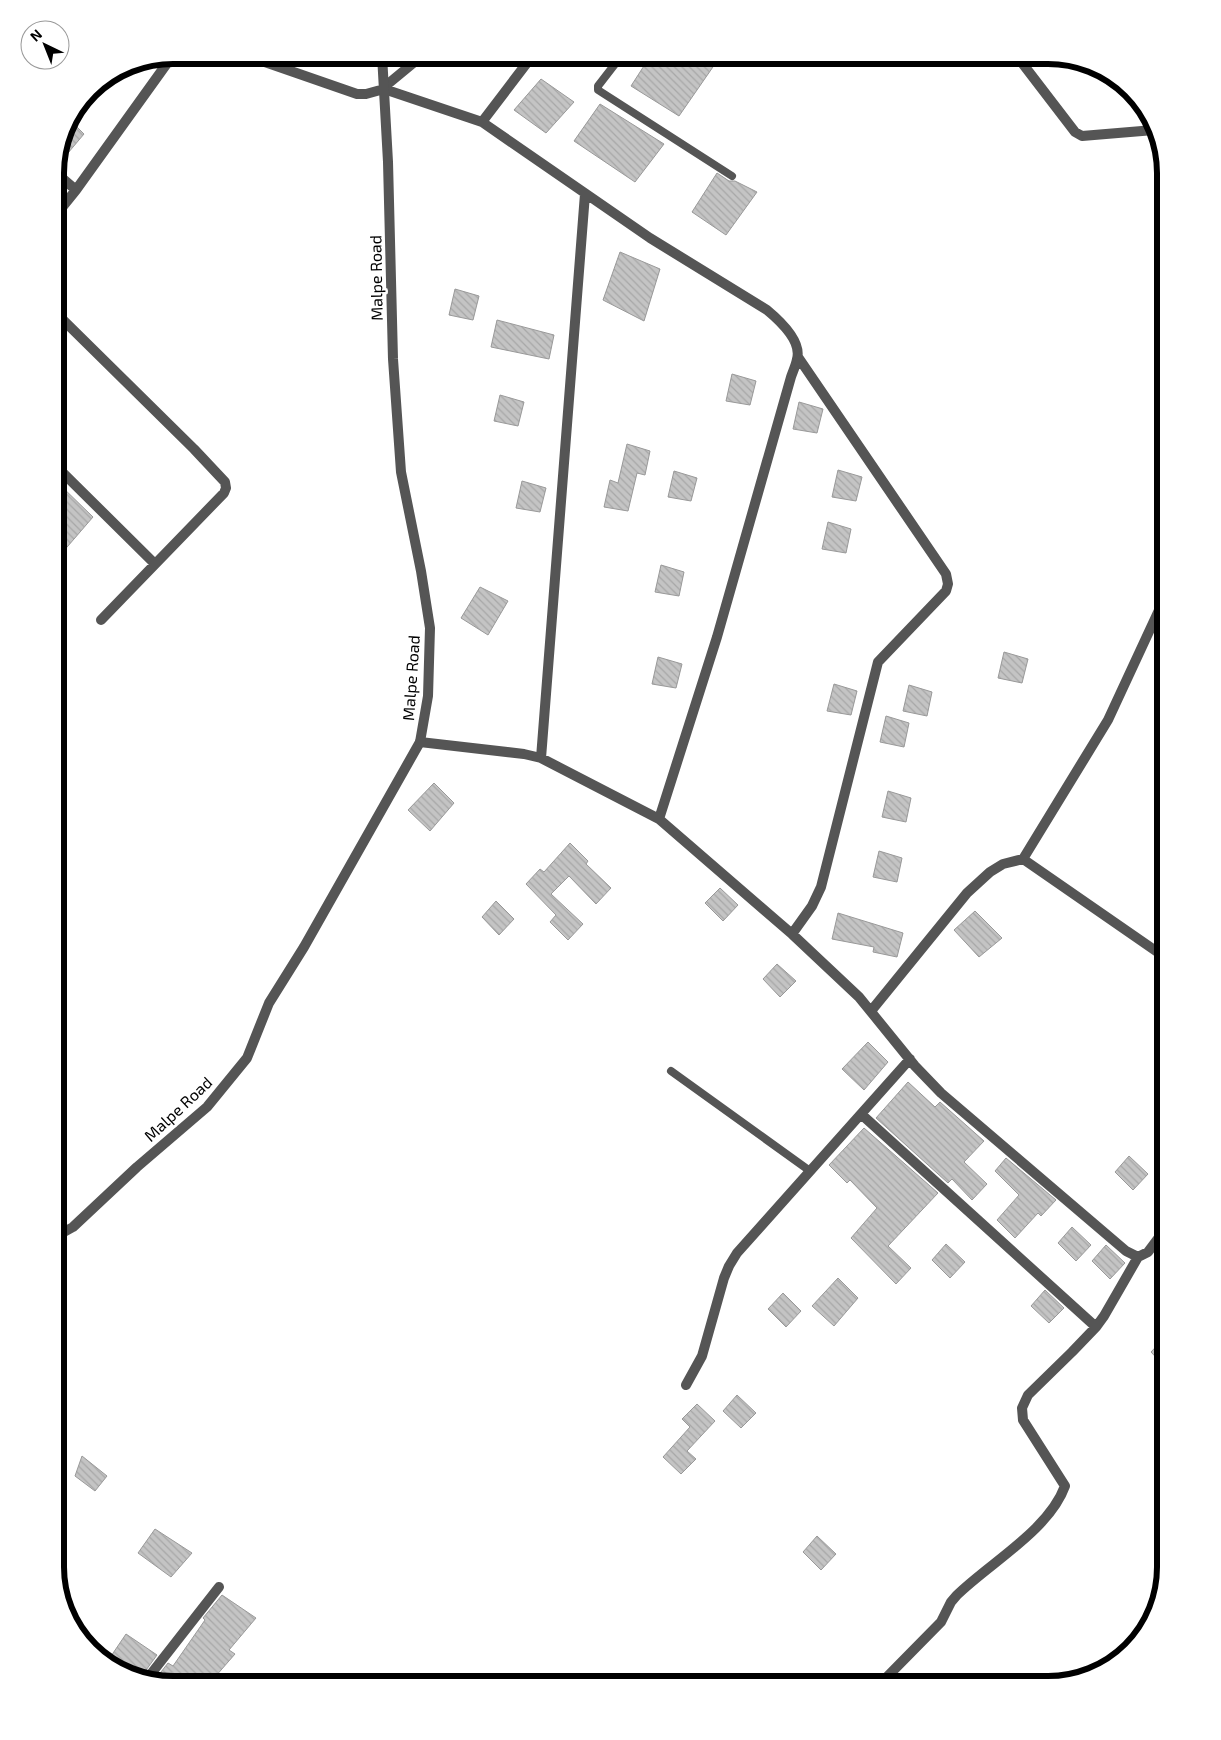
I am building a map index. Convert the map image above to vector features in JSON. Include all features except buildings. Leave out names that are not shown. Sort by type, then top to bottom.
[{"type":"street","points":[[64,205],[167,64]]},
{"type":"street","points":[[271,64],[358,94],[366,94],[384,88],[412,64]]},
{"type":"street","name":"Malpe Road","points":[[64,1232],[73,1227],[137,1167],[207,1106],[247,1058],[269,1003],[304,947],[420,742],[428,696],[430,628],[421,571],[401,472],[393,359],[388,162],[383,64]]},
{"type":"street","points":[[482,122],[526,64]]},
{"type":"street","points":[[1023,64],[1075,132],[1082,136],[1149,130]]},
{"type":"street","points":[[384,88],[482,122],[650,238],[767,310],[780,321],[793,338],[798,357],[946,574],[948,584],[946,591],[878,662],[821,887],[812,906],[792,934]]},
{"type":"street","points":[[64,180],[76,190]]},
{"type":"street","points":[[541,758],[585,194]]},
{"type":"street","points":[[64,321],[194,449],[225,482],[226,488],[224,493],[101,620]]},
{"type":"street","points":[[659,819],[718,637],[790,378],[798,357]]},
{"type":"street","points":[[64,473],[155,564]]},
{"type":"street","points":[[871,1011],[967,893],[990,872],[1003,864],[1023,859],[1108,720],[1157,614]]},
{"type":"street","points":[[420,742],[524,754],[541,758],[659,819],[792,934],[871,1011],[910,1060],[941,1093],[1126,1251],[1138,1257]]},
{"type":"street","points":[[1023,859],[1157,952]]},
{"type":"street","points":[[686,1385],[702,1356],[729,1266],[738,1253],[910,1060]]},
{"type":"street","points":[[861,1114],[1096,1327]]},
{"type":"street","points":[[889,1676],[941,1622],[951,1602],[957,1595],[1032,1532],[1062,1495],[1065,1486],[1023,1420],[1022,1408],[1028,1395],[1096,1327],[1138,1257],[1148,1252],[1157,1240]]},
{"type":"street","points":[[151,1674],[219,1587]]},
{"type":"lane","points":[[615,64],[598,86],[598,90],[732,176]]},
{"type":"lane","points":[[671,1071],[810,1172]]}]
